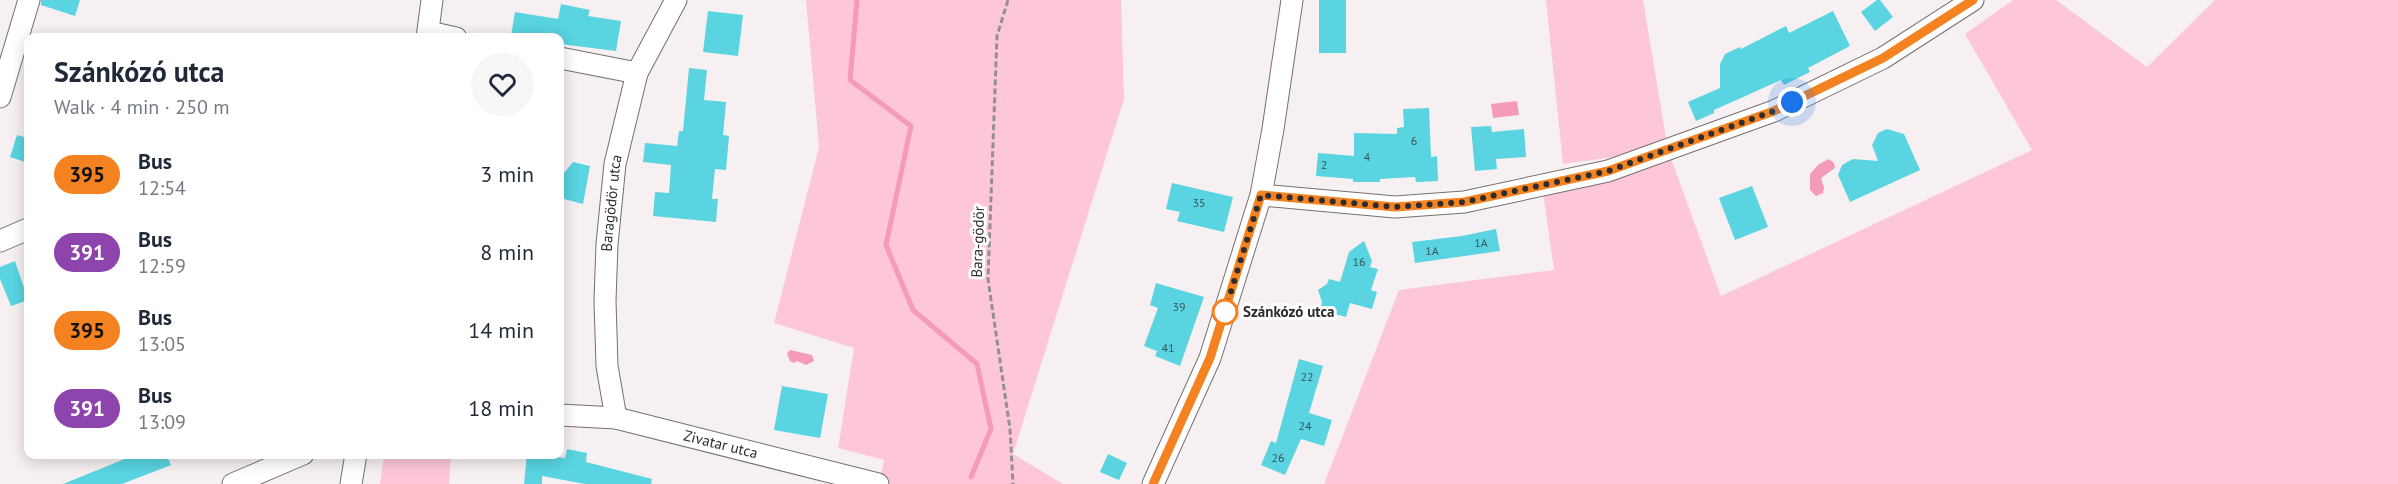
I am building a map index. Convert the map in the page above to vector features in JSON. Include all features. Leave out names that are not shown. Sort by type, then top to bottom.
[{"type":"street","points":[[0,97],[29,0]]},
{"type":"street","points":[[428,33],[432,0]]},
{"type":"street","name":"Baragödör utca","points":[[616,418],[607,366],[605,301],[607,244],[615,164],[637,73],[676,0]]},
{"type":"street","points":[[1153,484],[1210,358],[1261,195],[1274,129],[1292,0]]},
{"type":"street","points":[[1261,195],[1407,206],[1464,202],[1608,171],[1774,111],[1883,58],[1973,0]]},
{"type":"street","points":[[564,59],[637,73]]},
{"type":"street","points":[[0,241],[24,231]]},
{"type":"street","name":"Zivatar utca","points":[[564,415],[616,418],[878,484]]},
{"type":"street","points":[[233,484],[291,459]]},
{"type":"street","points":[[351,484],[355,459]]},
{"type":"path","name":"Bara-gödör","points":[[1008,0],[997,36],[987,279],[1010,429],[1013,484]]},
{"type":"shaded area","points":[[806,0],[1121,0],[1124,99],[1013,454],[1063,484],[879,484],[884,460],[838,448],[854,348],[774,323],[819,147]]},
{"type":"shaded area","points":[[1546,0],[1643,0],[1668,150],[1721,296],[2032,150],[1965,34],[2013,0],[2056,0],[2147,67],[2215,0],[2398,0],[2398,484],[1324,484],[1399,290],[1554,270],[1542,185],[1664,150],[1563,164]]},
{"type":"shaded area","points":[[1517,101],[1519,115],[1493,118],[1491,104]]},
{"type":"shaded area","points":[[1829,159],[1834,163],[1835,168],[1821,178],[1823,193],[1816,196],[1810,190],[1810,174],[1819,164]]},
{"type":"shaded area","points":[[790,350],[812,355],[814,361],[806,365],[797,361],[794,363],[790,361],[787,354]]},
{"type":"shaded area","points":[[383,459],[451,459],[449,484],[380,484]]},
{"type":"building","points":[[41,0],[80,0],[75,16],[41,5]]},
{"type":"building","points":[[1319,0],[1346,0],[1346,53],[1319,53]]},
{"type":"building","points":[[1880,0],[1893,17],[1875,31],[1861,12]]},
{"type":"building","points":[[561,4],[590,10],[588,16],[621,21],[616,51],[564,44],[564,33],[512,33],[515,12],[558,19]]},
{"type":"building","points":[[708,11],[743,15],[738,56],[703,52]]},
{"type":"building","points":[[1833,11],[1850,46],[1808,68],[1810,72],[1784,85],[1781,80],[1714,110],[1714,113],[1696,121],[1688,102],[1720,88],[1720,64],[1725,54],[1740,47],[1741,49],[1786,26],[1789,33]]},
{"type":"building","points":[[689,68],[707,70],[704,100],[726,102],[723,135],[729,136],[726,170],[715,169],[712,199],[718,199],[716,222],[653,216],[655,192],[669,193],[671,165],[643,162],[645,143],[677,146],[679,131],[683,131]]},
{"type":"building","points":[[1429,108],[1431,157],[1437,156],[1438,181],[1416,182],[1415,177],[1380,179],[1380,182],[1353,182],[1353,179],[1316,176],[1318,153],[1354,156],[1354,133],[1397,134],[1397,128],[1404,127],[1403,109]]},
{"type":"building","points":[[1491,126],[1492,132],[1524,129],[1526,157],[1496,159],[1497,169],[1475,171],[1471,127]]},
{"type":"building","points":[[1887,129],[1904,134],[1920,170],[1850,202],[1838,175],[1842,165],[1853,159],[1878,161],[1872,145],[1878,133]]},
{"type":"building","points":[[17,135],[24,137],[24,162],[10,157]]},
{"type":"building","points":[[573,162],[590,166],[583,204],[564,199],[564,173]]},
{"type":"building","points":[[1172,183],[1233,197],[1224,232],[1177,221],[1180,212],[1166,209]]},
{"type":"building","points":[[1752,186],[1768,227],[1735,240],[1719,198]]},
{"type":"building","points":[[1496,229],[1500,251],[1415,263],[1412,242]]},
{"type":"building","points":[[1364,241],[1372,261],[1370,267],[1378,269],[1371,290],[1377,292],[1372,309],[1350,303],[1346,317],[1320,310],[1322,302],[1318,290],[1327,284],[1329,279],[1340,282],[1349,252]]},
{"type":"building","points":[[15,261],[24,288],[24,301],[11,306],[0,279],[0,267]]},
{"type":"building","points":[[1156,283],[1204,297],[1180,366],[1155,356],[1157,351],[1144,346],[1158,308],[1150,305]]},
{"type":"building","points":[[1299,359],[1323,366],[1309,413],[1332,420],[1324,446],[1301,439],[1285,475],[1261,465],[1271,441],[1276,443]]},
{"type":"building","points":[[782,386],[828,394],[820,438],[774,430]]},
{"type":"building","points":[[567,449],[587,453],[586,462],[652,479],[651,484],[585,484],[542,476],[542,484],[524,484],[526,459],[565,458]]},
{"type":"building","points":[[1108,454],[1127,463],[1119,480],[1100,472]]},
{"type":"building","points":[[125,459],[168,459],[171,465],[122,484],[63,484]]},
{"type":"waterway","points":[[857,0],[850,80],[911,126],[886,245],[913,310],[977,364],[991,429],[971,477]]},
{"type":"bus line","name":"395","points":[[1153,484],[1210,358],[1261,195],[1395,207],[1464,202],[1608,171],[1774,111],[1883,58],[1973,0]]},
{"type":"place","name":"Szánkózó utca","points":[[1225,312]]},
{"type":"route","points":[[1225,312],[1223,317],[1261,195],[1395,207],[1464,202],[1608,171],[1774,111],[1792,102]]}]
